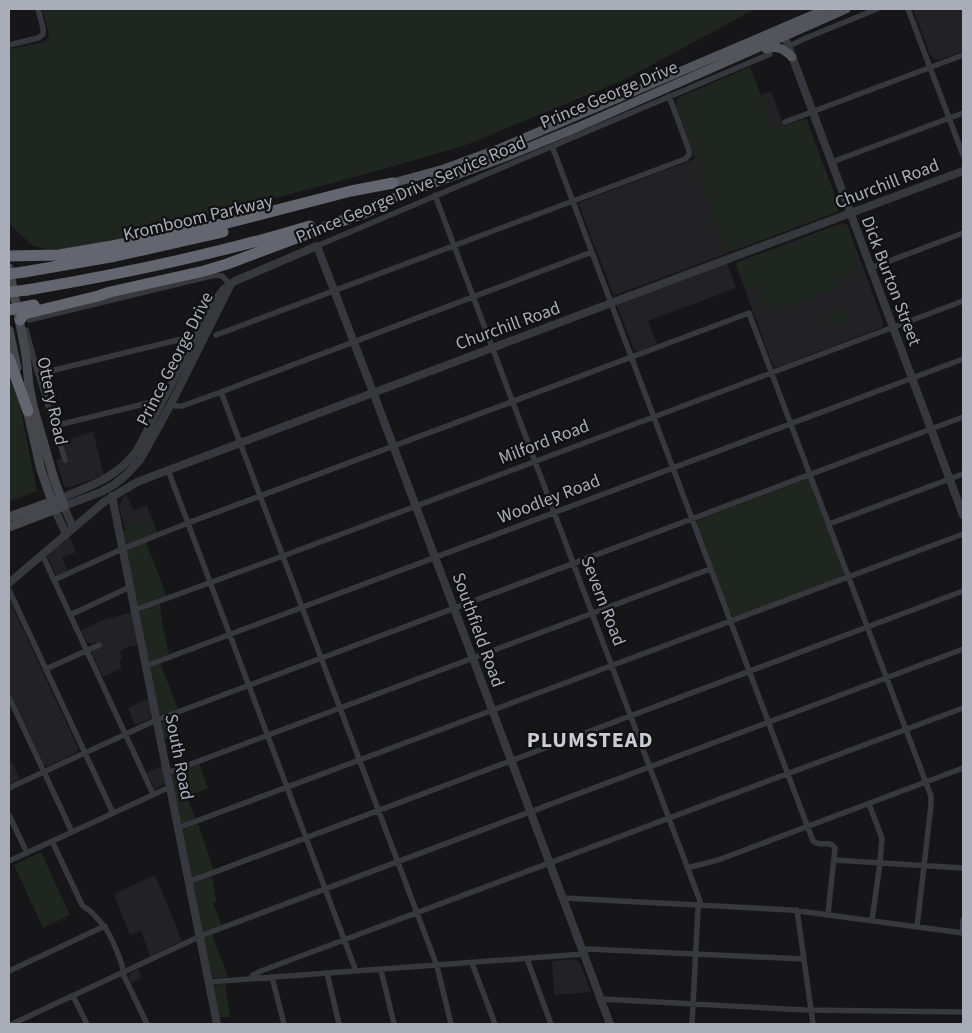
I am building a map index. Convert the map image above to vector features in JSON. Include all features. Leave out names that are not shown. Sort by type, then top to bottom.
[{"type":"highway","points":[[9,256],[59,255],[102,248],[222,224],[351,191],[393,183]]},
{"type":"highway","name":"Kromboom Parkway","points":[[9,274],[123,254],[196,238],[283,216],[393,183]]},
{"type":"highway","points":[[25,323],[24,314],[227,264],[371,210],[380,203]]},
{"type":"highway","name":"Kromboom Parkway","points":[[9,292],[127,272],[201,256],[296,230],[380,203]]},
{"type":"highway","points":[[13,309],[89,294],[110,292]]},
{"type":"highway","points":[[9,358],[28,411]]},
{"type":"main road","name":"Prince George Drive","points":[[380,203],[505,157],[730,60],[827,9]]},
{"type":"main road","name":"Prince George Drive","points":[[393,183],[444,169],[494,151],[846,9]]},
{"type":"main road","points":[[730,60],[778,47],[786,48],[792,57]]},
{"type":"main road","name":"Ottery Road","points":[[9,268],[13,309],[25,323],[33,406],[58,504]]},
{"type":"main road","name":"Ottery Road","points":[[9,330],[41,470],[58,504]]},
{"type":"main road","points":[[9,517],[58,504]]},
{"type":"main road","points":[[9,527],[58,504]]},
{"type":"street","points":[[9,45],[38,38],[43,34],[38,9]]},
{"type":"street","points":[[783,33],[786,48],[876,9]]},
{"type":"street","points":[[908,9],[963,155]]},
{"type":"street","name":"Prince George Drive Service Road","points":[[230,284],[770,54]]},
{"type":"street","points":[[785,122],[963,55]]},
{"type":"street","name":"Dick Burton Street","points":[[792,57],[963,515]]},
{"type":"street","points":[[216,335],[687,158],[689,150],[669,96]]},
{"type":"street","points":[[832,162],[963,113]]},
{"type":"street","points":[[552,146],[813,841],[820,844],[830,843],[834,846],[828,914]]},
{"type":"street","name":"Churchill Road","points":[[73,528],[112,496],[137,482],[963,171]]},
{"type":"street","name":"Severn Road","points":[[436,195],[700,901],[692,1024]]},
{"type":"street","points":[[871,268],[963,233]]},
{"type":"street","name":"Southfield Road","points":[[317,246],[610,1024]]},
{"type":"street","points":[[175,406],[182,406],[221,392],[592,252]]},
{"type":"street","points":[[64,460],[25,323],[215,275],[222,276],[230,284]]},
{"type":"street","name":"Prince George Drive","points":[[58,504],[112,476],[136,452],[142,444],[194,341],[222,292],[230,284]]},
{"type":"street","name":"Prince George Drive","points":[[58,504],[101,492],[125,476],[140,460],[166,413],[230,284]]},
{"type":"street","name":"Milford Road","points":[[135,610],[963,301]]},
{"type":"street","points":[[54,580],[122,549],[749,313],[931,796],[917,926]]},
{"type":"street","points":[[38,374],[182,339],[194,341]]},
{"type":"street","name":"Woodley Road","points":[[146,666],[963,359]]},
{"type":"street","points":[[221,392],[437,966],[451,1024]]},
{"type":"street","points":[[54,426],[148,403],[161,406]]},
{"type":"street","points":[[9,788],[156,720],[963,417]]},
{"type":"street","points":[[168,470],[356,971]]},
{"type":"street","points":[[829,524],[963,474]]},
{"type":"street","name":"South Road","points":[[112,496],[216,1024]]},
{"type":"street","name":"Ottery Road","points":[[58,504],[73,528]]},
{"type":"street","name":"Ottery Road","points":[[58,504],[66,534]]},
{"type":"street","points":[[9,583],[73,528]]},
{"type":"street","points":[[178,828],[963,534]]},
{"type":"street","points":[[42,554],[153,794]]},
{"type":"street","points":[[167,773],[710,569]]},
{"type":"street","points":[[70,615],[130,587]]},
{"type":"street","points":[[9,590],[113,813]]},
{"type":"street","points":[[188,882],[963,591]]},
{"type":"street","points":[[46,669],[99,645]]},
{"type":"street","points":[[12,1024],[25,1022],[74,996],[199,937],[963,649]]},
{"type":"street","points":[[9,697],[72,832]]},
{"type":"street","points":[[250,979],[253,975],[344,940],[963,708]]},
{"type":"street","points":[[687,868],[718,860],[963,768]]},
{"type":"street","points":[[9,861],[170,787]]},
{"type":"street","points":[[869,804],[882,838],[872,920]]},
{"type":"street","points":[[9,815],[27,853]]},
{"type":"street","points":[[52,841],[82,905],[90,910],[105,926],[112,939],[124,976],[147,1024]]},
{"type":"street","points":[[834,860],[963,868]]},
{"type":"street","points":[[563,898],[797,910],[963,933],[963,920]]},
{"type":"street","points":[[797,910],[813,1024]]},
{"type":"street","points":[[9,971],[105,926]]},
{"type":"street","points":[[208,982],[472,963],[583,952],[588,948],[804,959]]},
{"type":"street","points":[[527,958],[551,1024]]},
{"type":"street","points":[[472,963],[495,1024]]},
{"type":"street","points":[[382,970],[394,1024]]},
{"type":"street","points":[[326,974],[339,1024]]},
{"type":"street","points":[[272,977],[284,1024]]},
{"type":"street","points":[[74,996],[87,1024]]},
{"type":"street","points":[[601,999],[811,1010],[963,1012]]},
{"type":"shaded area","points":[[42,9],[755,9],[626,79],[466,145],[363,175],[87,247],[52,250],[33,246],[13,228],[9,221],[9,49],[45,42],[49,35]]},
{"type":"shaded area","points":[[913,9],[963,9],[963,51],[939,60],[931,57]]},
{"type":"shaded area","points":[[750,67],[761,95],[771,91],[784,126],[804,119],[807,120],[839,207],[837,212],[616,295],[613,294],[579,205],[581,202],[695,159],[676,105],[678,98]]},
{"type":"shaded area","points":[[750,67],[773,130],[804,119],[807,120],[839,207],[837,212],[729,252],[724,245],[701,183],[700,178],[704,167],[698,164],[676,105],[678,98]]},
{"type":"shaded area","points":[[842,223],[847,224],[883,326],[775,367],[736,266],[737,262]]},
{"type":"shaded area","points":[[837,225],[848,228],[860,259],[855,261],[858,271],[836,279],[839,287],[770,313],[768,308],[766,309],[757,284],[745,289],[737,266],[738,263]]},
{"type":"shaded area","points":[[727,263],[736,288],[648,321],[657,344],[639,351],[634,350],[618,305]]},
{"type":"shaded area","points":[[846,309],[850,320],[830,327],[826,316]]},
{"type":"shaded area","points":[[9,372],[17,390],[37,491],[9,502]]},
{"type":"shaded area","points":[[93,432],[104,475],[65,488],[56,460],[66,457],[61,441]]},
{"type":"shaded area","points":[[810,478],[847,575],[733,616],[729,612],[696,523],[698,520]]},
{"type":"shaded area","points":[[127,495],[133,510],[147,505],[152,519],[125,529],[119,506],[124,496]]},
{"type":"shaded area","points":[[152,519],[157,533],[125,545],[122,530]]},
{"type":"shaded area","points":[[69,537],[76,552],[62,558],[68,571],[57,577],[47,556]]},
{"type":"shaded area","points":[[146,542],[167,597],[138,607],[126,549]]},
{"type":"shaded area","points":[[9,599],[78,748],[76,753],[48,766],[44,765],[9,689]]},
{"type":"shaded area","points":[[160,604],[169,655],[149,662],[139,612]]},
{"type":"shaded area","points":[[132,612],[138,645],[128,647],[120,652],[123,659],[119,661],[122,668],[103,677],[92,654],[93,651],[100,647],[97,642],[91,644],[87,642],[81,631],[100,621]]},
{"type":"shaded area","points":[[160,663],[178,709],[163,715],[158,710],[150,669]]},
{"type":"shaded area","points":[[149,698],[152,714],[150,719],[135,725],[128,708]]},
{"type":"shaded area","points":[[168,718],[175,734],[163,739],[161,724],[164,719]]},
{"type":"shaded area","points":[[12,762],[20,779],[9,784],[9,763]]},
{"type":"shaded area","points":[[199,763],[208,788],[187,797],[196,819],[183,824],[180,821],[172,779],[174,773]]},
{"type":"shaded area","points":[[163,765],[164,784],[155,789],[147,773]]},
{"type":"shaded area","points":[[198,824],[214,871],[193,877],[191,876],[182,832]]},
{"type":"shaded area","points":[[41,852],[70,915],[43,928],[14,865]]},
{"type":"shaded area","points":[[155,875],[182,941],[150,956],[141,931],[130,935],[114,894]]},
{"type":"shaded area","points":[[212,876],[216,901],[213,903],[222,926],[202,932],[192,884]]},
{"type":"shaded area","points":[[212,934],[228,977],[211,978],[203,938]]},
{"type":"shaded area","points":[[574,959],[580,963],[591,992],[554,995],[552,961]]},
{"type":"shaded area","points":[[138,969],[142,978],[131,983],[129,974]]},
{"type":"shaded area","points":[[225,984],[230,1017],[219,1017],[212,985]]},
{"type":"district","name":"PLUMSTEAD","points":[[590,740]]}]
